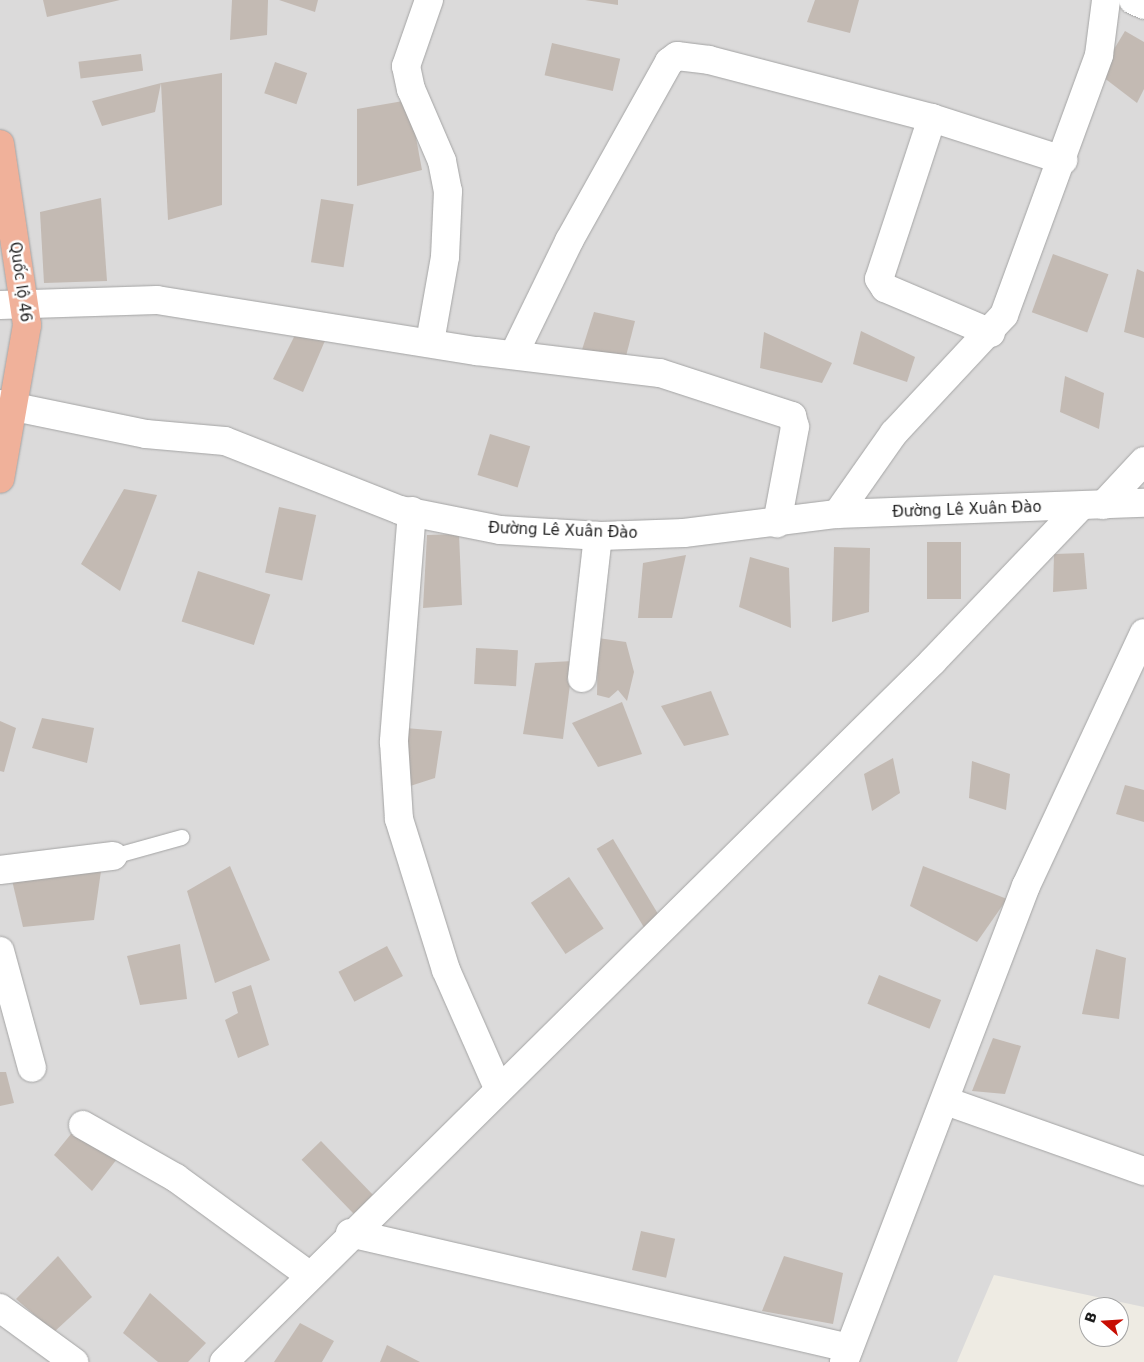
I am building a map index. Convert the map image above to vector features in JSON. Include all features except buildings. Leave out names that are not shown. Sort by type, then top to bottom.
[{"type":"highway","name":"Quốc lộ 46","points":[[0,144],[12,304],[27,326],[7,405],[0,479]]},
{"type":"street","points":[[429,0],[406,66],[411,89],[442,161],[448,191],[445,257],[430,342]]},
{"type":"street","points":[[836,514],[894,433],[991,333],[1016,285],[1063,160],[1099,54],[1106,0]]},
{"type":"street","points":[[1133,0],[1144,5]]},
{"type":"street","points":[[514,354],[569,241],[669,62],[678,56],[709,60],[932,118],[1063,160]]},
{"type":"street","points":[[932,118],[879,279],[885,288],[991,333]]},
{"type":"street","points":[[12,304],[157,300],[430,342],[660,373],[792,416],[795,427],[777,522]]},
{"type":"street","name":"Đường Lê Xuân Đào","points":[[7,405],[146,434],[225,441],[412,511],[479,528],[598,536],[777,522],[836,514],[1144,503]]},
{"type":"street","points":[[224,1362],[350,1233],[1092,505],[1144,461]]},
{"type":"street","points":[[412,511],[394,742],[399,818],[446,970],[498,1088]]},
{"type":"street","points":[[582,678],[598,536]]},
{"type":"street","points":[[350,1233],[846,1355],[946,1101],[1026,886],[1144,633]]},
{"type":"street","points":[[0,870],[113,856]]},
{"type":"street","points":[[0,951],[32,1068]]},
{"type":"street","points":[[946,1101],[1144,1171]]},
{"type":"street","points":[[83,1125],[176,1178],[309,1275]]},
{"type":"street","points":[[0,1308],[74,1362]]},
{"type":"lane","points":[[113,856],[181,837]]},
{"type":"shaded area","points":[[0,0],[1144,0],[1144,1307],[1129,1304],[1129,1297],[1097,1297],[994,1275],[957,1362],[0,1362]]}]
